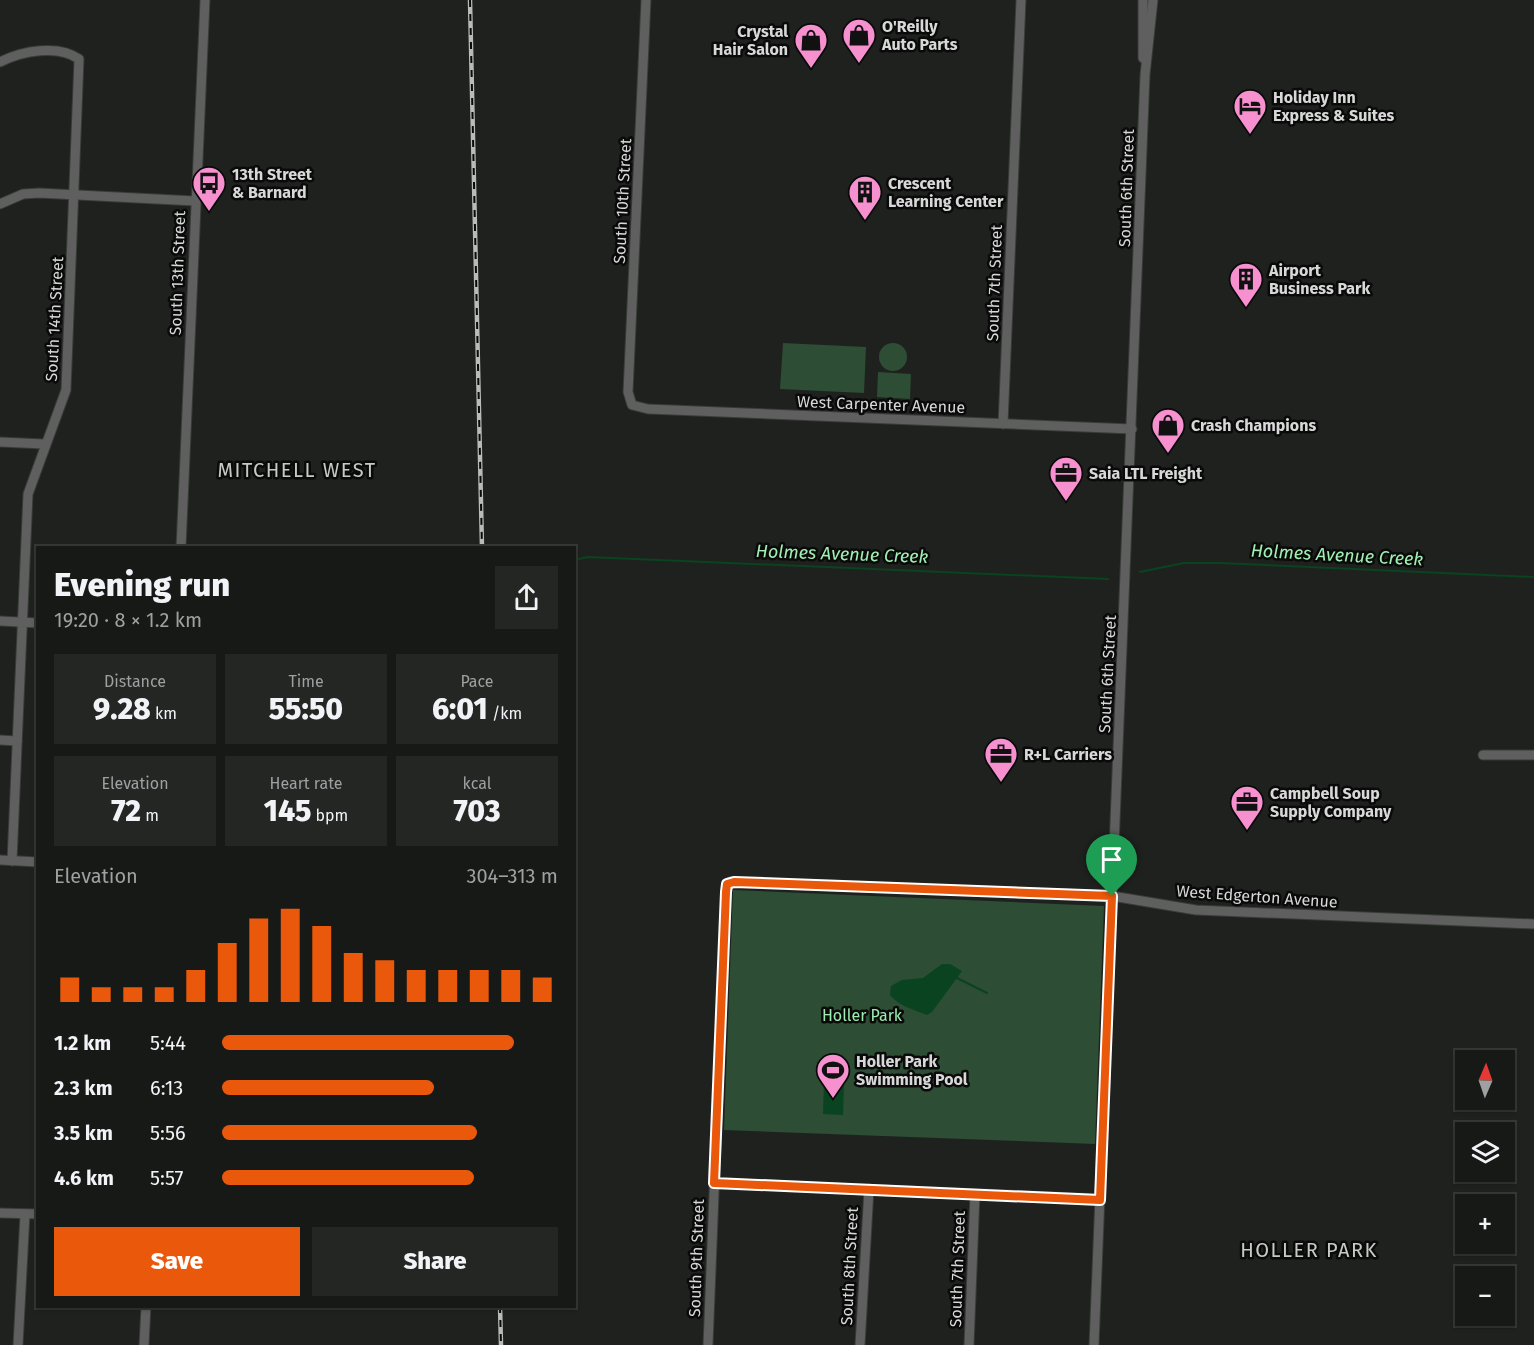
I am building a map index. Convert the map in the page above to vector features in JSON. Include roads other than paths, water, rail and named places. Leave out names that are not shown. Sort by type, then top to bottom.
[{"type":"street","name":"South 13th Street","points":[[181,546],[205,0]]},
{"type":"street","name":"South 10th Street","points":[[630,403],[646,0]]},
{"type":"street","name":"South 7th Street","points":[[1003,424],[1021,0]]},
{"type":"street","name":"South 6th Street","points":[[1143,0],[1145,75]]},
{"type":"street","name":"South 6th Street","points":[[1094,1345],[1145,75],[1153,0]]},
{"type":"street","name":"South 14th Street","points":[[0,62],[35,52],[70,53],[79,59],[66,390],[44,444],[28,494],[12,861]]},
{"type":"street","points":[[0,204],[23,194],[195,201]]},
{"type":"street","name":"West Carpenter Avenue","points":[[630,403],[635,407],[648,410],[1132,429]]},
{"type":"street","points":[[0,442],[44,444]]},
{"type":"street","points":[[0,621],[36,623]]},
{"type":"street","points":[[0,740],[17,741]]},
{"type":"street","points":[[1483,755],[1534,754]]},
{"type":"street","points":[[0,860],[36,862]]},
{"type":"street","name":"West Edgerton Avenue","points":[[727,884],[734,882],[1112,896],[1205,910],[1534,924]]},
{"type":"street","name":"South 9th Street","points":[[708,1345],[727,884]]},
{"type":"street","points":[[714,1183],[1100,1200]]},
{"type":"street","name":"South 8th Street","points":[[860,1345],[869,1190]]},
{"type":"street","name":"South 7th Street","points":[[969,1345],[975,1194]]},
{"type":"street","points":[[0,1213],[36,1214]]},
{"type":"street","points":[[18,1345],[25,1214]]},
{"type":"street","points":[[144,1345],[146,1308]]},
{"type":"waterway","name":"Holmes Avenue Creek","points":[[576,560],[588,557],[1108,579]]},
{"type":"waterway","name":"Holmes Avenue Creek","points":[[1140,572],[1184,563],[1220,563],[1534,577]]},
{"type":"waterway","points":[[955,977],[987,993]]},
{"type":"railway","points":[[470,0],[482,546]]},
{"type":"railway","points":[[500,1308],[501,1345]]},
{"type":"place","name":"O'Reilly Auto Parts","points":[[859,64]]},
{"type":"place","name":"Crystal Hair Salon","points":[[811,69]]},
{"type":"place","name":"Holiday Inn Express & Suites","points":[[1250,135]]},
{"type":"place","name":"13th Street & Barnard","points":[[209,212]]},
{"type":"place","name":"Crescent Learning Center","points":[[865,221]]},
{"type":"place","name":"Airport Business Park","points":[[1246,308]]},
{"type":"place","name":"Crash Champions","points":[[1168,454]]},
{"type":"place","name":"Saia LTL Freight","points":[[1066,502]]},
{"type":"place","name":"R+L Carriers","points":[[1001,783]]},
{"type":"place","name":"Campbell Soup Supply Company","points":[[1247,831]]},
{"type":"place","name":"Holler Park Swimming Pool","points":[[833,1099]]},
{"type":"district","name":"MITCHELL WEST","points":[[297,470]]},
{"type":"district","name":"HOLLER PARK","points":[[1309,1250]]},
{"type":"park label","name":"Holler Park","points":[[862,1015]]}]
